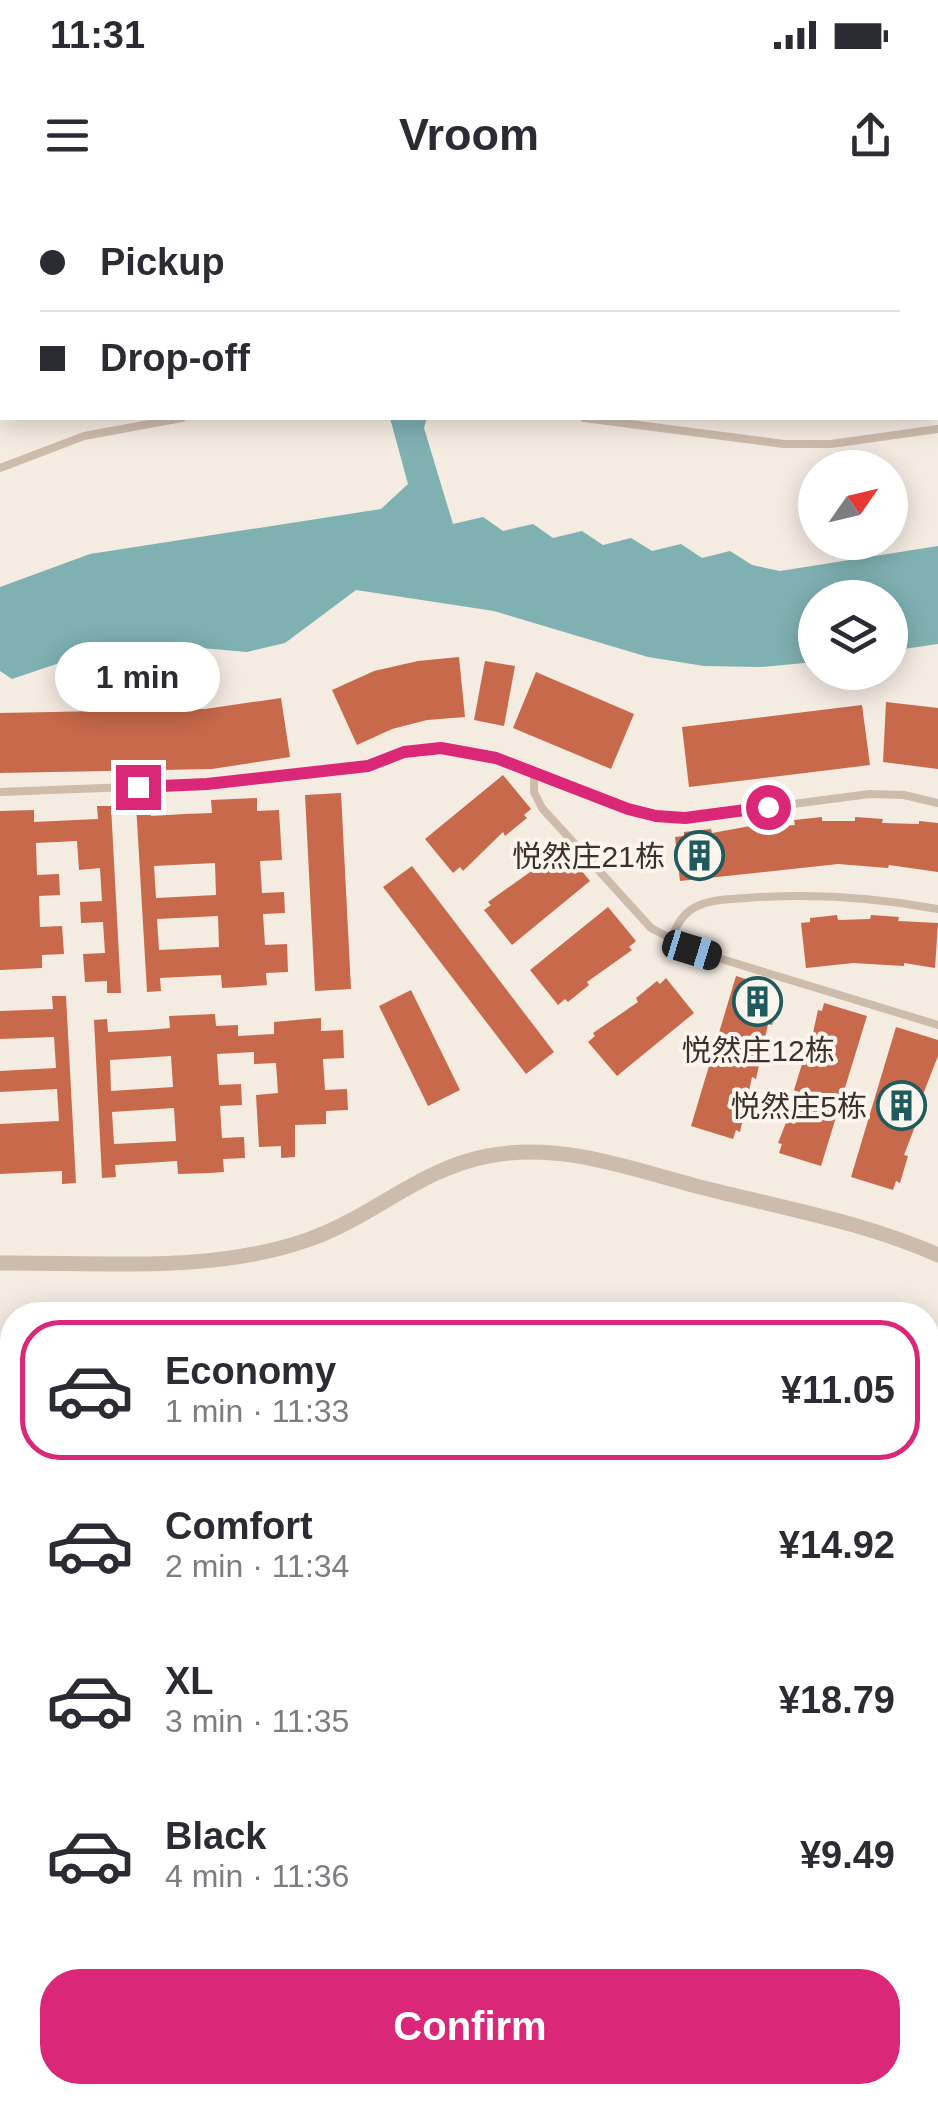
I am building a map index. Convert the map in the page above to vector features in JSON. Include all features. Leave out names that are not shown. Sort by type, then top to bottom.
[{"type":"street","points":[[0,1263],[175,1262],[271,1251],[313,1238],[448,1168],[486,1156],[531,1151],[608,1162],[816,1214],[907,1241],[938,1255]]},
{"type":"lane","points":[[0,468],[84,436],[171,420]]},
{"type":"lane","points":[[599,420],[784,444],[831,444],[938,428]]},
{"type":"lane","points":[[0,792],[207,784],[368,766],[404,752],[441,748],[478,752],[628,809],[671,818],[870,794],[904,795],[938,803]]},
{"type":"lane","points":[[534,773],[534,792],[542,808],[651,928],[692,950],[938,1025]]},
{"type":"lane","points":[[671,939],[688,912],[702,904],[737,898],[842,896],[938,909]]},
{"type":"water","points":[[391,420],[426,420],[424,428],[453,524],[483,517],[503,531],[533,524],[553,538],[582,531],[603,545],[631,538],[652,551],[681,544],[702,558],[730,551],[752,565],[780,571],[850,560],[908,560],[908,551],[938,546],[938,644],[908,648],[908,580],[798,580],[798,664],[761,667],[704,666],[648,657],[494,611],[356,590],[285,643],[247,652],[167,645],[86,654],[12,679],[0,671],[0,587],[90,554],[381,509],[408,484]]},
{"type":"building","points":[[459,657],[465,717],[427,720],[392,729],[357,745],[332,690],[374,671]]},
{"type":"building","points":[[485,661],[515,666],[504,726],[474,720]]},
{"type":"building","points":[[536,672],[634,714],[611,769],[513,728]]},
{"type":"building","points":[[281,698],[290,757],[212,769],[0,773],[0,713],[205,709]]},
{"type":"building","points":[[886,702],[938,708],[938,769],[883,762]]},
{"type":"building","points":[[862,705],[870,765],[689,787],[682,727]]},
{"type":"building","points":[[503,775],[531,809],[524,815],[527,818],[505,836],[503,832],[463,871],[460,867],[453,873],[425,839]]},
{"type":"building","points":[[341,793],[351,989],[315,991],[305,795]]},
{"type":"building","points":[[257,798],[257,811],[279,810],[282,860],[260,861],[262,893],[284,892],[285,913],[263,914],[265,945],[287,944],[288,972],[266,973],[267,985],[222,988],[221,975],[160,978],[161,991],[147,992],[136,804],[150,804],[151,816],[212,813],[211,800]],"holes":[[[215,863],[216,895],[156,898],[154,866]],[[218,916],[219,947],[159,950],[157,919]]]},
{"type":"building","points":[[97,806],[111,806],[121,993],[107,993],[107,981],[85,982],[83,954],[105,953],[103,922],[81,923],[80,902],[102,901],[100,868],[79,870],[77,841],[36,843],[37,875],[59,874],[60,895],[39,896],[40,927],[62,926],[64,954],[42,955],[42,968],[0,970],[0,811],[34,810],[34,822],[98,819]]},
{"type":"building","points":[[822,817],[822,821],[855,821],[855,817],[883,819],[882,823],[938,823],[938,872],[889,865],[888,868],[838,864],[680,881],[675,837],[684,836],[684,832],[711,829],[712,833],[767,823],[767,827],[795,825],[794,820]]},
{"type":"building","points":[[562,847],[590,881],[512,945],[484,910],[491,905],[488,902],[533,870],[531,866],[552,849],[555,852]]},
{"type":"building","points":[[412,866],[554,1052],[526,1074],[383,887]]},
{"type":"building","points":[[608,907],[636,941],[629,947],[632,950],[587,982],[589,985],[568,1002],[565,999],[558,1005],[530,970]]},
{"type":"building","points":[[837,915],[838,920],[870,919],[871,915],[938,923],[935,968],[904,963],[853,963],[806,968],[801,923]]},
{"type":"building","points":[[736,976],[778,989],[776,997],[780,998],[772,1025],[768,1024],[756,1079],[752,1077],[740,1132],[736,1130],[733,1139],[691,1126]]},
{"type":"building","points":[[666,978],[694,1013],[617,1076],[588,1042],[595,1036],[593,1033],[638,1002],[636,998],[657,981],[660,984]]},
{"type":"building","points":[[411,990],[460,1090],[428,1106],[379,1006]]},
{"type":"building","points":[[52,996],[66,996],[76,1183],[62,1184],[62,1171],[0,1174],[0,1124],[59,1121],[57,1089],[0,1092],[0,1071],[56,1068],[54,1037],[0,1039],[0,1011],[53,1009]]},
{"type":"building","points":[[824,1003],[867,1016],[821,1166],[779,1153],[782,1144],[778,1143],[798,1092],[794,1090],[802,1064],[806,1065],[818,1010],[822,1011]]},
{"type":"building","points":[[215,1014],[216,1026],[238,1025],[238,1036],[274,1034],[274,1022],[321,1018],[321,1031],[343,1030],[344,1058],[323,1059],[325,1090],[347,1089],[348,1110],[326,1111],[326,1124],[295,1125],[295,1157],[281,1158],[281,1146],[259,1147],[256,1095],[278,1093],[276,1063],[254,1064],[254,1052],[217,1054],[219,1085],[241,1084],[242,1105],[220,1106],[222,1138],[244,1137],[245,1158],[223,1159],[224,1172],[210,1173],[178,1174],[177,1161],[115,1165],[116,1177],[102,1178],[94,1020],[107,1019],[108,1032],[148,1030],[170,1028],[169,1016]],"holes":[[[171,1056],[173,1087],[111,1091],[110,1060]],[[174,1108],[176,1141],[114,1144],[112,1112]]]},
{"type":"building","points":[[896,1027],[938,1040],[938,1056],[904,1155],[908,1156],[900,1183],[896,1181],[893,1190],[851,1177]]},
{"type":"place","name":"悦然庄21栋","points":[[700,856]]},
{"type":"place","name":"悦然庄12栋","points":[[758,1001]]},
{"type":"place","name":"悦然庄5栋","points":[[902,1106]]},
{"type":"route","points":[[138,787],[207,784],[368,766],[404,752],[441,748],[478,752],[656,816],[685,818],[768,807]]}]
